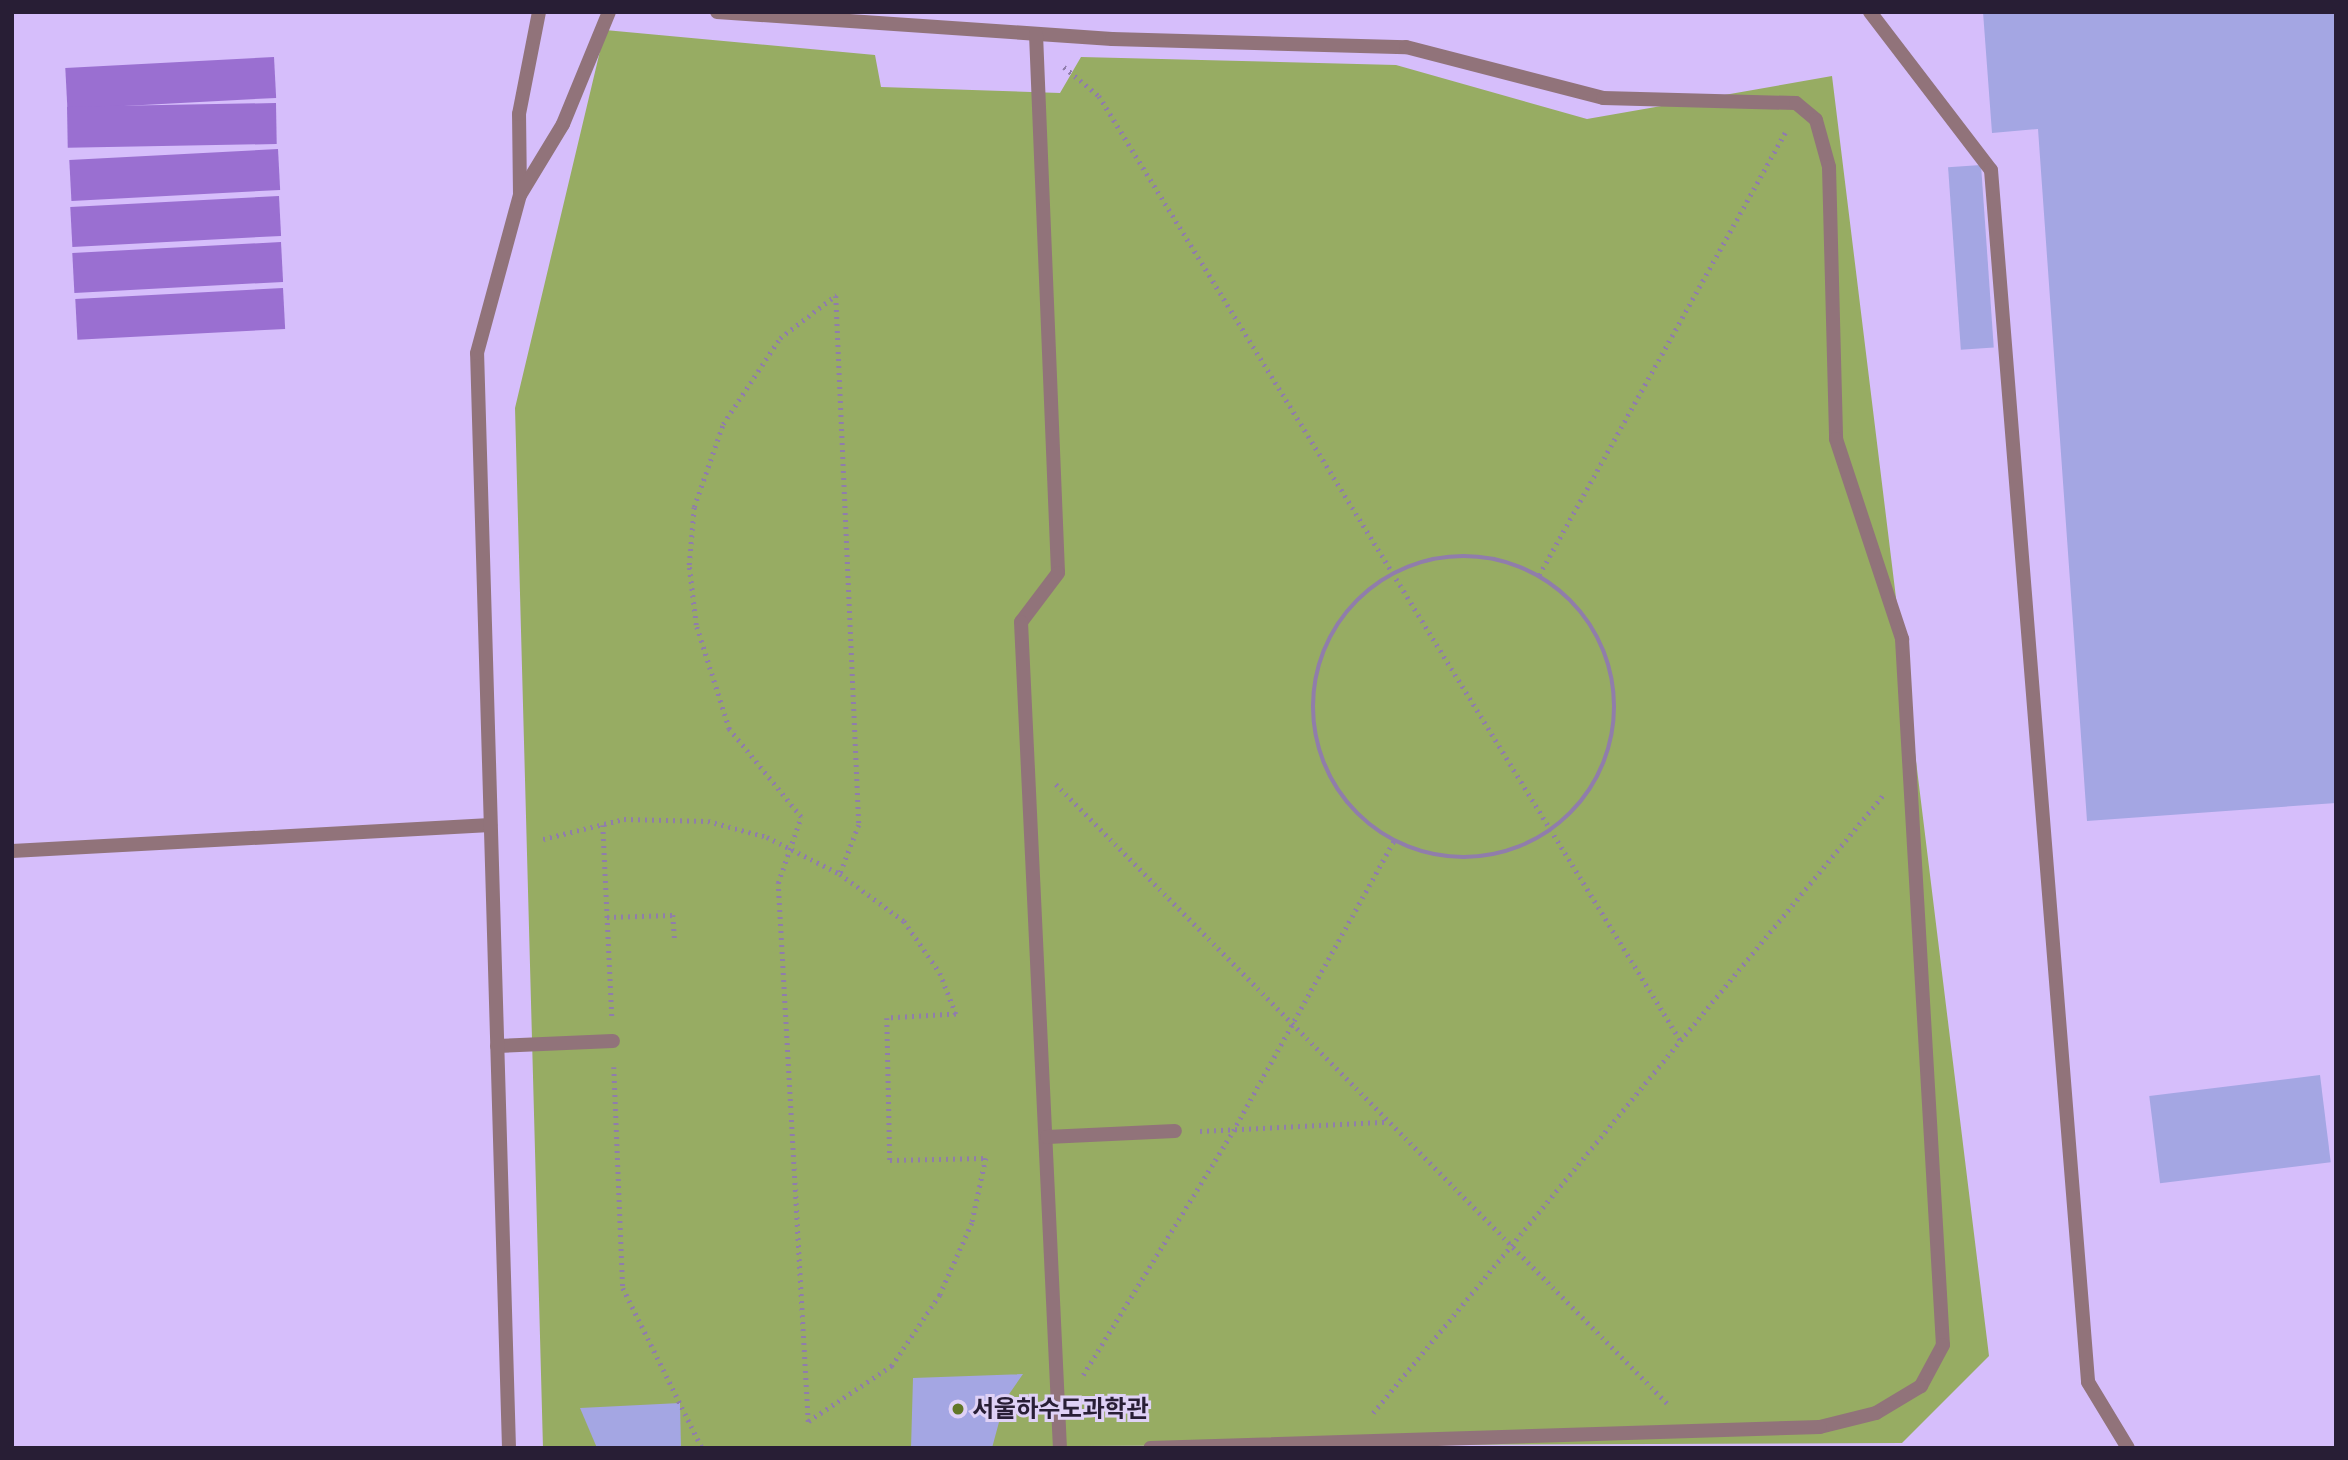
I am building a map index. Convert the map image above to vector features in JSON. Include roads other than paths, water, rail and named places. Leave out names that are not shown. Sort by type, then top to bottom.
[{"type":"lane","points":[[509,1448],[477,353],[520,195],[519,114],[539,12]]},
{"type":"lane","points":[[520,195],[563,124],[608,12]]},
{"type":"lane","points":[[717,12],[1036,34],[1406,47],[1602,98],[1796,103],[1816,120],[1829,167],[1836,439],[1902,639],[1943,1345],[1920,1386],[1876,1413],[1820,1427],[1351,1438],[1150,1448]]},
{"type":"lane","points":[[1870,12],[1991,170],[2088,1382],[2128,1448]]},
{"type":"lane","points":[[1036,34],[1058,573],[1021,622],[1060,1448]]},
{"type":"lane","points":[[12,851],[490,825]]},
{"type":"lane","points":[[497,1046],[613,1041]]},
{"type":"lane","points":[[1047,1137],[1175,1131]]},
{"type":"place","name":"서울하수도과학관","points":[[958,1409]]}]
